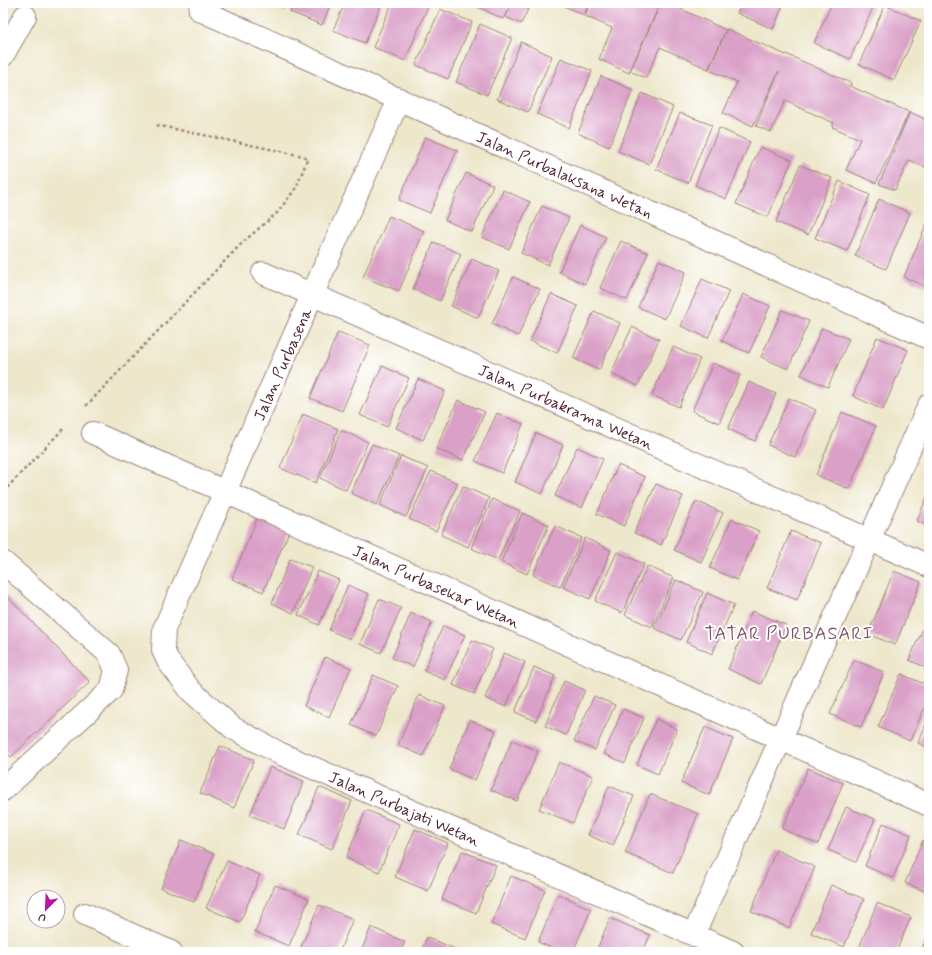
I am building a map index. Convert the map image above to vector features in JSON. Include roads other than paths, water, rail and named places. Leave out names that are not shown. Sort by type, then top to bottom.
[{"type":"street","name":"Jalan Purbalaksana Wetan","points":[[200,10],[929,338]]},
{"type":"street","points":[[3,55],[25,16]]},
{"type":"street","name":"Jalan Purbasena","points":[[164,629],[399,99]]},
{"type":"street","name":"Jalan Purbakrama Wetan","points":[[263,273],[929,566]]},
{"type":"street","points":[[694,934],[929,405]]},
{"type":"street","name":"Jalan Purbasekar Wetan","points":[[93,433],[929,805]]},
{"type":"street","points":[[3,562],[109,654],[116,670],[111,690],[3,790]]},
{"type":"street","name":"Jalan Purbajati Wetan","points":[[164,629],[164,650],[168,661],[191,691],[233,728],[279,753],[733,952]]},
{"type":"street","points":[[85,914],[170,952]]},
{"type":"district","name":"TATAR PURBASARI","points":[[789,633]]}]
